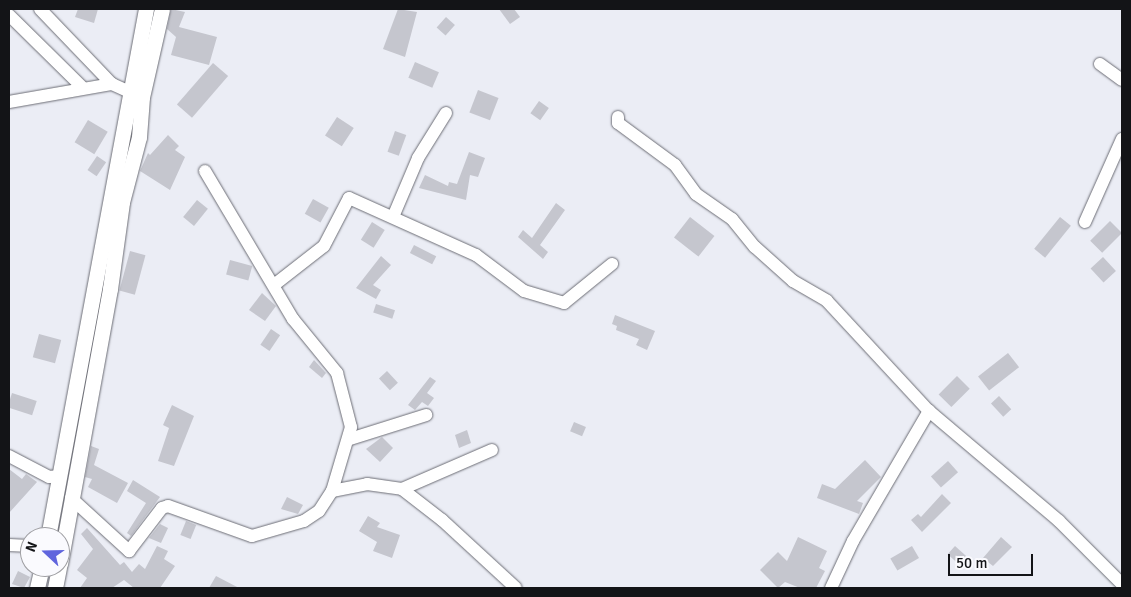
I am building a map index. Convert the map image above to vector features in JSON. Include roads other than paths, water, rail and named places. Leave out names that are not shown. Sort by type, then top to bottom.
[{"type":"main road","points":[[50,527],[128,91],[146,9]]},
{"type":"main road","points":[[67,527],[110,288],[122,202],[140,137],[142,97],[162,9]]},
{"type":"street","points":[[40,9],[112,84],[128,91]]},
{"type":"street","points":[[9,15],[82,87]]},
{"type":"street","points":[[1100,64],[1122,80]]},
{"type":"street","points":[[9,102],[82,87],[112,84]]},
{"type":"street","points":[[393,217],[418,158],[446,113]]},
{"type":"street","points":[[618,117],[618,123],[675,165],[696,194],[732,218],[756,247],[793,281],[827,301],[929,411],[1059,521],[1122,584]]},
{"type":"street","points":[[1085,222],[1122,139]]},
{"type":"street","points":[[72,498],[129,551],[162,508],[168,506],[252,536],[304,521],[319,511],[332,491],[350,439],[348,405],[337,373],[293,319],[205,171]]},
{"type":"street","points":[[274,285],[324,246],[349,198],[476,254],[524,291],[564,303],[612,264]]},
{"type":"street","points":[[831,588],[854,541],[929,411]]},
{"type":"street","points":[[350,439],[426,415]]},
{"type":"street","points":[[402,489],[492,450]]},
{"type":"street","points":[[9,456],[49,477],[60,476]]},
{"type":"street","points":[[332,491],[367,484],[402,489],[442,520],[516,588]]}]
